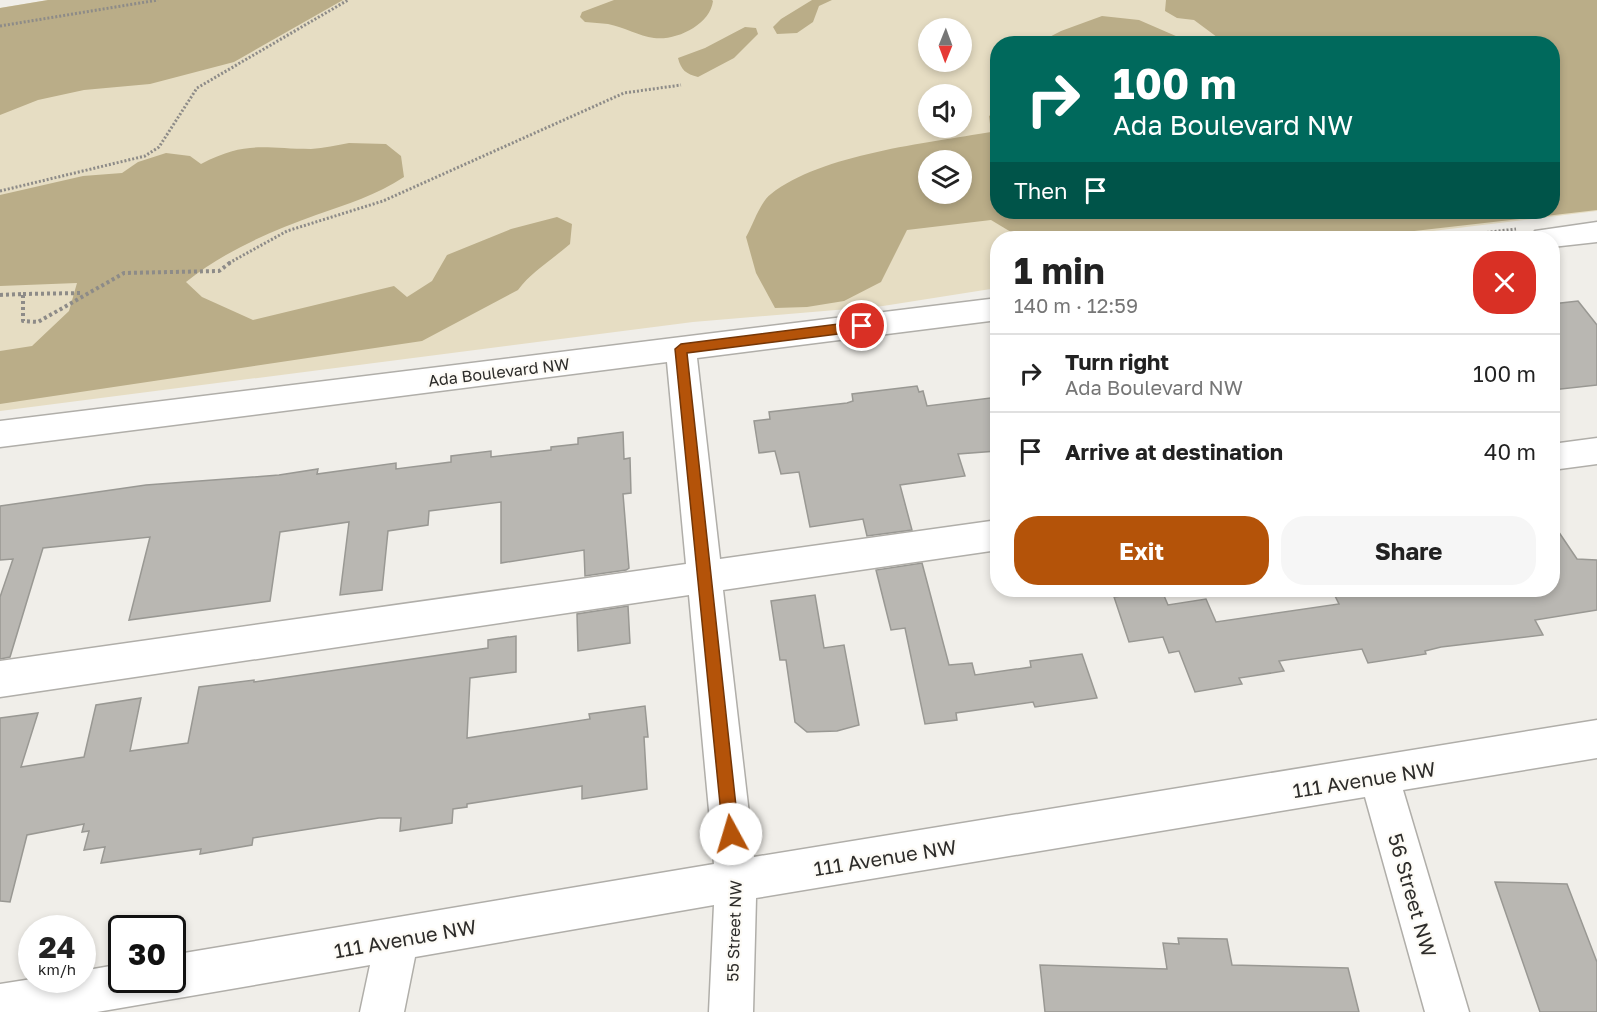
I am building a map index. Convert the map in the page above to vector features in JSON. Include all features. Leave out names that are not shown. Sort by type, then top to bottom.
[{"type":"street","points":[[1560,236],[1597,232]]},
{"type":"street","name":"Ada Boulevard NW","points":[[0,434],[990,310]]},
{"type":"street","name":"55 Street NW","points":[[681,349],[736,881],[731,1012]]},
{"type":"street","points":[[1560,456],[1597,451]]},
{"type":"street","points":[[0,679],[990,536]]},
{"type":"street","name":"111 Avenue NW","points":[[186,975],[1597,739]]},
{"type":"street","name":"56 Street NW","points":[[1379,777],[1447,1012]]},
{"type":"street","points":[[382,1012],[397,939]]},
{"type":"street","points":[[0,1006],[49,1005],[108,992]]},
{"type":"path","points":[[0,26],[158,0]]},
{"type":"path","points":[[0,191],[145,156],[159,147],[197,88],[348,0]]},
{"type":"path","points":[[23,294],[23,321],[38,322],[84,293],[124,273],[219,271],[239,256],[287,231],[383,201],[624,93],[681,85]]},
{"type":"path","points":[[0,295],[84,293]]},
{"type":"shaded area","points":[[48,0],[1597,0],[1597,211],[1560,216],[1560,36],[990,36],[990,219],[1531,219],[1433,231],[990,231],[990,289],[883,306],[693,322],[0,411],[0,8]]},
{"type":"shaded area","points":[[48,0],[343,0],[234,62],[150,84],[84,90],[38,100],[0,115],[0,8]]},
{"type":"shaded area","points":[[614,0],[713,1],[711,10],[699,24],[691,30],[672,37],[648,37],[608,24],[585,22],[580,17],[582,12]]},
{"type":"shaded area","points":[[812,0],[832,0],[819,6],[813,22],[797,33],[777,34],[773,27],[781,19]]},
{"type":"shaded area","points":[[1166,0],[1597,0],[1597,210],[1560,214],[1560,36],[1216,36],[1194,20],[1177,18],[1165,11]]},
{"type":"shaded area","points":[[1102,16],[1139,20],[1176,36],[1051,36]]},
{"type":"shaded area","points":[[745,27],[756,28],[758,34],[734,58],[698,77],[687,73],[682,68],[678,58],[705,48]]},
{"type":"shaded area","points":[[990,132],[990,219],[1519,219],[1414,231],[1009,231],[991,220],[907,230],[881,282],[844,301],[807,307],[775,308],[756,273],[746,237],[760,208],[771,194],[792,180],[818,169],[876,152],[955,138],[972,138],[972,135]]},
{"type":"shaded area","points":[[349,143],[386,144],[401,156],[404,177],[372,194],[248,243],[200,271],[186,282],[202,297],[253,320],[394,286],[407,297],[432,281],[447,255],[511,229],[557,217],[572,224],[570,244],[536,271],[518,290],[422,341],[0,404],[0,351],[32,346],[69,311],[77,283],[0,286],[0,195],[83,176],[122,173],[138,162],[166,153],[190,156],[201,164],[217,156],[244,149],[268,147],[311,149]]},
{"type":"building","points":[[1578,301],[1597,325],[1597,385],[1560,389],[1560,303]]},
{"type":"building","points":[[917,386],[919,392],[923,391],[927,406],[990,398],[990,452],[958,454],[965,476],[900,485],[912,530],[867,536],[863,519],[810,527],[799,472],[781,474],[775,451],[759,453],[754,421],[770,419],[769,412],[847,403],[853,401],[852,394]]},
{"type":"building","points":[[623,432],[624,459],[630,458],[631,493],[623,494],[629,568],[626,570],[585,576],[584,550],[501,563],[501,502],[429,511],[428,525],[388,531],[382,590],[340,595],[349,522],[280,532],[270,601],[129,620],[150,537],[43,548],[10,657],[0,659],[0,597],[13,559],[0,560],[0,506],[146,485],[279,475],[318,469],[317,474],[396,463],[396,469],[451,462],[451,456],[491,451],[491,457],[551,450],[551,447],[578,444],[578,438]]},
{"type":"building","points":[[1560,534],[1577,559],[1597,560],[1597,610],[1535,620],[1543,635],[1441,647],[1425,651],[1426,654],[1368,663],[1362,649],[1279,661],[1284,671],[1239,678],[1242,684],[1195,692],[1179,651],[1169,653],[1163,637],[1129,642],[1114,597],[1165,597],[1168,605],[1206,599],[1216,622],[1339,604],[1336,597],[1560,597]]},
{"type":"building","points":[[922,563],[949,665],[972,663],[975,675],[1031,667],[1030,661],[1082,654],[1097,698],[1035,707],[1033,702],[956,713],[957,720],[925,724],[905,628],[891,630],[876,570]]},
{"type":"building","points":[[815,595],[824,648],[844,645],[859,725],[837,731],[807,732],[795,722],[786,660],[780,660],[771,601]]},
{"type":"building","points":[[628,606],[630,643],[578,651],[577,614]]},
{"type":"building","points":[[516,636],[516,672],[470,678],[467,738],[590,719],[589,714],[645,706],[648,737],[644,737],[647,789],[582,799],[582,786],[467,804],[467,807],[453,809],[452,823],[400,831],[401,818],[379,818],[253,838],[252,845],[200,854],[201,849],[101,863],[105,847],[84,850],[89,831],[82,832],[84,824],[27,835],[10,902],[0,901],[0,718],[38,713],[21,767],[84,757],[96,705],[141,698],[130,751],[188,743],[199,687],[254,680],[254,682],[488,648],[488,640]]},
{"type":"building","points":[[1495,882],[1567,884],[1597,962],[1597,1012],[1540,1012]]},
{"type":"building","points":[[1178,938],[1227,939],[1232,965],[1348,968],[1359,1012],[1045,1012],[1040,965],[1167,969],[1163,943],[1179,944]]},
{"type":"route","points":[[731,834],[681,349],[862,326]]}]
